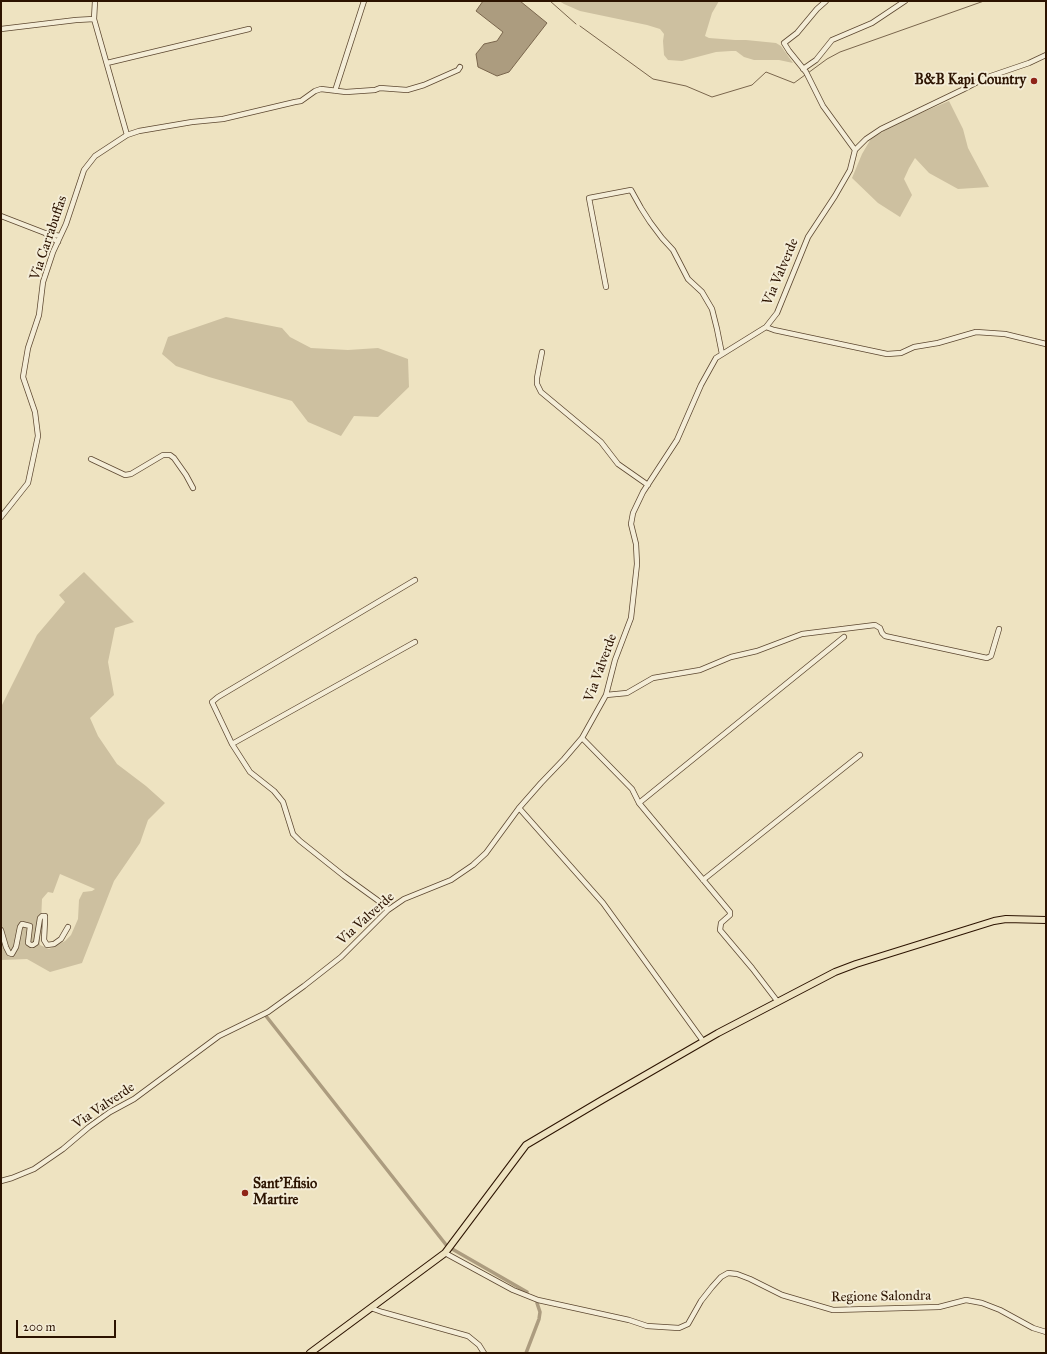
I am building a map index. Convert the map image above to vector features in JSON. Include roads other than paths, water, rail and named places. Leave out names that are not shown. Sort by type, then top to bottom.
[{"type":"main road","points":[[310,1353],[448,1250],[526,1145],[704,1041],[835,972],[856,964],[994,921],[1046,920]]},
{"type":"street","points":[[95,1],[94,19],[127,135],[192,122],[223,119],[301,101],[315,90],[321,89],[346,92],[375,90],[380,88],[407,90],[424,85],[458,70],[460,67]]},
{"type":"street","points":[[335,91],[364,1]]},
{"type":"street","points":[[826,1],[816,9],[797,33],[784,44],[809,77],[823,106],[856,150]]},
{"type":"street","points":[[804,70],[816,60],[832,40],[872,23],[904,1]]},
{"type":"street","points":[[1,29],[94,19]]},
{"type":"street","points":[[107,63],[249,29]]},
{"type":"street","name":"Via Valverde","points":[[1,1182],[34,1169],[63,1149],[89,1127],[110,1112],[134,1099],[219,1036],[268,1012],[304,986],[341,956],[388,910],[404,899],[451,880],[473,865],[486,853],[519,808],[582,738],[606,695],[615,660],[631,618],[637,564],[636,544],[631,524],[633,513],[643,492],[677,440],[700,384],[716,358],[766,327],[777,313],[808,238],[850,170],[856,150],[866,139],[881,129],[985,78],[1029,63],[1046,55]]},
{"type":"street","name":"Via Carrabuffas","points":[[1,517],[28,484],[38,436],[35,412],[23,377],[28,348],[39,316],[44,282],[53,252],[66,224],[84,170],[95,156],[127,135]]},
{"type":"street","points":[[606,287],[589,198],[631,190],[650,222],[673,250],[688,279],[702,292],[712,309],[722,354]]},
{"type":"street","points":[[1,216],[45,233],[60,236]]},
{"type":"street","points":[[45,233],[58,242]]},
{"type":"street","points":[[766,327],[887,354],[901,353],[914,347],[938,343],[976,332],[1005,334],[1046,344]]},
{"type":"street","points":[[542,352],[537,378],[537,384],[541,392],[601,442],[618,464],[648,485]]},
{"type":"street","points":[[91,459],[126,475],[131,474],[163,455],[170,455],[174,458],[186,475],[193,488]]},
{"type":"street","points":[[388,910],[380,902],[344,876],[293,834],[283,802],[274,791],[250,772],[232,744],[212,702],[415,580]]},
{"type":"street","points":[[606,695],[627,693],[653,678],[700,670],[730,657],[757,651],[802,634],[875,625],[880,628],[885,636],[987,658],[992,656],[999,629]]},
{"type":"street","points":[[639,803],[844,637]]},
{"type":"street","points":[[232,744],[415,642]]},
{"type":"street","points":[[582,738],[632,789],[639,803],[730,912],[730,915],[721,923],[720,930],[778,1002]]},
{"type":"street","points":[[703,880],[860,756]]},
{"type":"street","points":[[519,808],[603,903],[704,1041]]},
{"type":"street","points":[[1,930],[6,947],[9,953],[12,954],[16,947],[22,924],[30,926],[28,943],[31,945],[36,943],[40,918],[42,916],[45,916],[44,940],[47,945],[54,944],[68,927]]},
{"type":"street","name":"Regione Salondra","points":[[448,1250],[513,1290],[538,1300],[629,1320],[647,1326],[679,1328],[688,1324],[701,1301],[721,1277],[728,1273],[737,1274],[750,1279],[782,1295],[833,1310],[939,1307],[966,1300],[982,1303],[1000,1310],[1033,1328],[1046,1332]]},
{"type":"street","points":[[371,1308],[468,1336],[479,1345],[484,1353]]},
{"type":"waterway","points":[[550,1],[576,24]]},
{"type":"waterway","points":[[808,73],[827,59],[840,52],[984,1]]},
{"type":"waterway","points":[[580,26],[653,79],[686,86],[712,97],[752,85],[766,72],[794,83],[805,75]]},
{"type":"waterway","points":[[266,1016],[447,1246],[527,1292]]},
{"type":"waterway","points":[[526,1353],[539,1319],[540,1312],[537,1303]]},
{"type":"place","name":"B&B Kapi Country","points":[[1034,81]]},
{"type":"place","name":"Sant'Efisio Martire","points":[[245,1193]]}]
